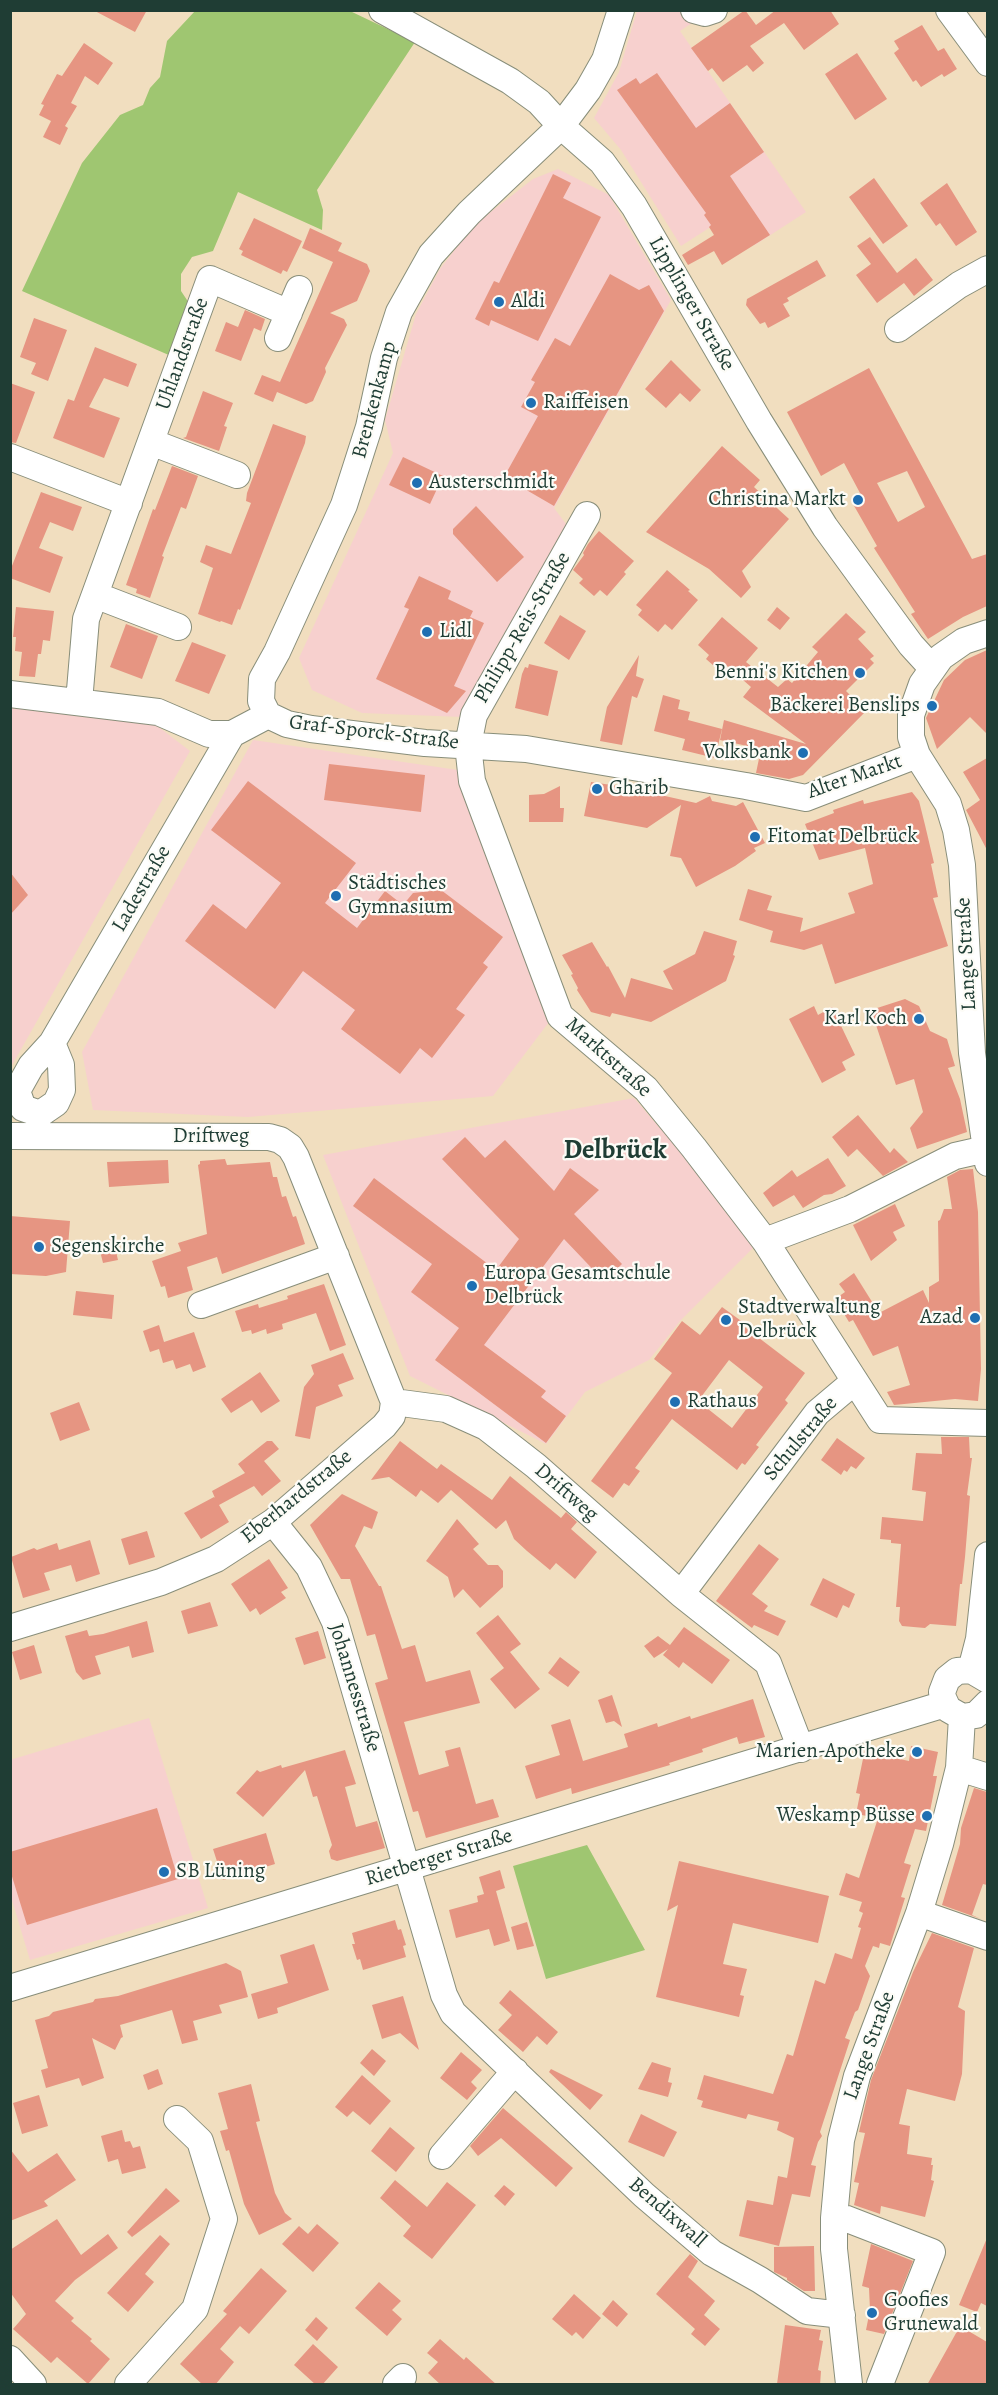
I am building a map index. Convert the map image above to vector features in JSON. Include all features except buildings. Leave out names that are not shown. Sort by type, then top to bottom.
[{"type":"street","name":"Lipplinger Straße","points":[[382,10],[510,81],[538,102],[602,162],[634,206],[759,421],[825,527],[911,645],[932,668]]},
{"type":"street","name":"Brenkenkamp","points":[[268,715],[261,701],[262,679],[277,652],[344,505],[362,449],[384,358],[399,312],[421,270],[446,238],[501,181],[561,126],[588,90],[605,60],[621,10]]},
{"type":"street","points":[[694,10],[705,13],[714,10]]},
{"type":"street","points":[[949,10],[987,63]]},
{"type":"street","points":[[898,329],[959,285],[987,269]]},
{"type":"street","name":"Uhlandstraße","points":[[79,702],[87,620],[210,279],[289,313]]},
{"type":"street","points":[[278,338],[299,289]]},
{"type":"street","points":[[151,442],[237,475]]},
{"type":"street","points":[[10,456],[129,503]]},
{"type":"street","name":"Philipp-Reis-Straße","points":[[468,745],[474,715],[587,515]]},
{"type":"street","points":[[95,596],[178,627]]},
{"type":"street","name":"Alter Markt","points":[[746,786],[807,798],[917,755],[911,737],[910,715],[915,700],[932,668],[949,651],[985,633]]},
{"type":"street","points":[[10,693],[158,712],[209,734],[232,734]]},
{"type":"street","name":"Graf-Sporck-Straße","points":[[232,734],[268,715],[287,724],[311,729],[425,743],[526,749],[746,786]]},
{"type":"street","name":"Ladestraße","points":[[40,1125],[23,1108],[17,1091],[31,1066],[52,1043],[232,734]]},
{"type":"street","name":"Marktstraße","points":[[468,745],[472,781],[560,1016],[646,1089],[765,1241],[855,1381]]},
{"type":"street","name":"Lange Straße","points":[[917,755],[948,804],[956,830],[964,894],[972,1053],[987,1156]]},
{"type":"street","points":[[40,1125],[56,1103],[62,1090],[62,1065],[52,1043]]},
{"type":"street","name":"Driftweg","points":[[10,1136],[40,1125],[269,1137],[280,1140],[290,1147],[394,1402],[446,1409],[486,1427],[536,1466],[681,1594],[768,1663],[801,1749]]},
{"type":"street","points":[[765,1241],[850,1209],[955,1156],[987,1156]]},
{"type":"street","points":[[201,1305],[336,1256]]},
{"type":"street","name":"Schulstraße","points":[[681,1594],[817,1413],[855,1381],[880,1420],[987,1423]]},
{"type":"street","name":"Eberhardstraße","points":[[10,1628],[161,1582],[216,1559],[273,1522],[384,1426],[392,1416],[394,1402]]},
{"type":"street","name":"Johannesstraße","points":[[273,1522],[309,1567],[334,1622],[408,1868]]},
{"type":"street","points":[[987,1555],[979,1639],[979,1675],[957,1671],[947,1679],[950,1702],[976,1715],[987,1705]]},
{"type":"street","name":"Lange Straße","points":[[849,2385],[834,2249],[834,2218],[841,2140],[857,2076],[919,1912],[960,1768],[950,1702]]},
{"type":"street","name":"Rietberger Straße","points":[[10,1988],[950,1702]]},
{"type":"street","points":[[960,1768],[987,1777]]},
{"type":"street","name":"Bendixwall","points":[[408,1868],[444,1995],[453,2013],[644,2195],[712,2253],[760,2280],[807,2311],[842,2315]]},
{"type":"street","points":[[919,1912],[987,1937]]},
{"type":"street","points":[[442,2156],[515,2071]]},
{"type":"street","points":[[128,2385],[195,2308],[224,2219],[200,2141],[177,2119]]},
{"type":"street","points":[[834,2218],[847,2219],[932,2252],[880,2385]]},
{"type":"street","points":[[10,2359],[33,2385]]},
{"type":"shaded area","points":[[637,11],[710,11],[680,31],[806,212],[755,245],[734,212],[681,246],[621,150],[594,118],[619,72]]},
{"type":"shaded area","points":[[558,169],[609,195],[671,300],[554,508],[572,532],[462,717],[362,713],[312,690],[299,658],[393,453],[385,420],[416,314],[440,269],[474,225],[533,179]]},
{"type":"shaded area","points":[[11,708],[70,712],[156,725],[190,751],[11,1067]]},
{"type":"shaded area","name":"Städtisches Gymnasium","points":[[253,740],[458,770],[549,1022],[493,1096],[248,1117],[93,1110],[82,1052]]},
{"type":"shaded area","points":[[634,1098],[714,1191],[753,1248],[681,1320],[649,1360],[585,1392],[546,1444],[410,1376],[323,1155]]},
{"type":"shaded area","points":[[149,1718],[208,1908],[30,1960],[11,1897],[10,1760]]},
{"type":"green space","points":[[195,11],[350,11],[415,42],[317,190],[323,210],[322,230],[238,192],[213,251],[192,257],[181,274],[181,291],[189,303],[171,356],[22,291],[82,163],[120,115],[143,105],[150,88],[160,77],[167,41]]},
{"type":"green space","points":[[587,1845],[645,1950],[546,1979],[513,1866]]},
{"type":"place","name":"Aldi","points":[[499,302]]},
{"type":"place","name":"Raiffeisen","points":[[531,403]]},
{"type":"place","name":"Austerschmidt","points":[[417,483]]},
{"type":"place","name":"Christina Markt","points":[[858,500]]},
{"type":"place","name":"Lidl","points":[[427,632]]},
{"type":"place","name":"Benni's Kitchen","points":[[860,673]]},
{"type":"place","name":"Bäckerei Benslips","points":[[932,706]]},
{"type":"place","name":"Volksbank","points":[[803,753]]},
{"type":"place","name":"Gharib","points":[[597,789]]},
{"type":"place","name":"Fitomat Delbrück","points":[[755,837]]},
{"type":"place","name":"Städtisches Gymnasium","points":[[336,896]]},
{"type":"place","name":"Karl Koch","points":[[919,1019]]},
{"type":"place","name":"Segenskirche","points":[[39,1247]]},
{"type":"place","name":"Europa Gesamtschule Delbrück","points":[[472,1286]]},
{"type":"place","name":"Azad","points":[[975,1318]]},
{"type":"place","name":"Stadtverwaltung Delbrück","points":[[726,1320]]},
{"type":"place","name":"Rathaus","points":[[675,1402]]},
{"type":"place","name":"Marien-Apotheke","points":[[917,1752]]},
{"type":"place","name":"Weskamp Büsse","points":[[927,1816]]},
{"type":"place","name":"SB Lüning","points":[[164,1872]]},
{"type":"place","name":"Goofies Grunewald","points":[[872,2313]]},
{"type":"district","name":"Delbrück","points":[[615,1151]]}]
